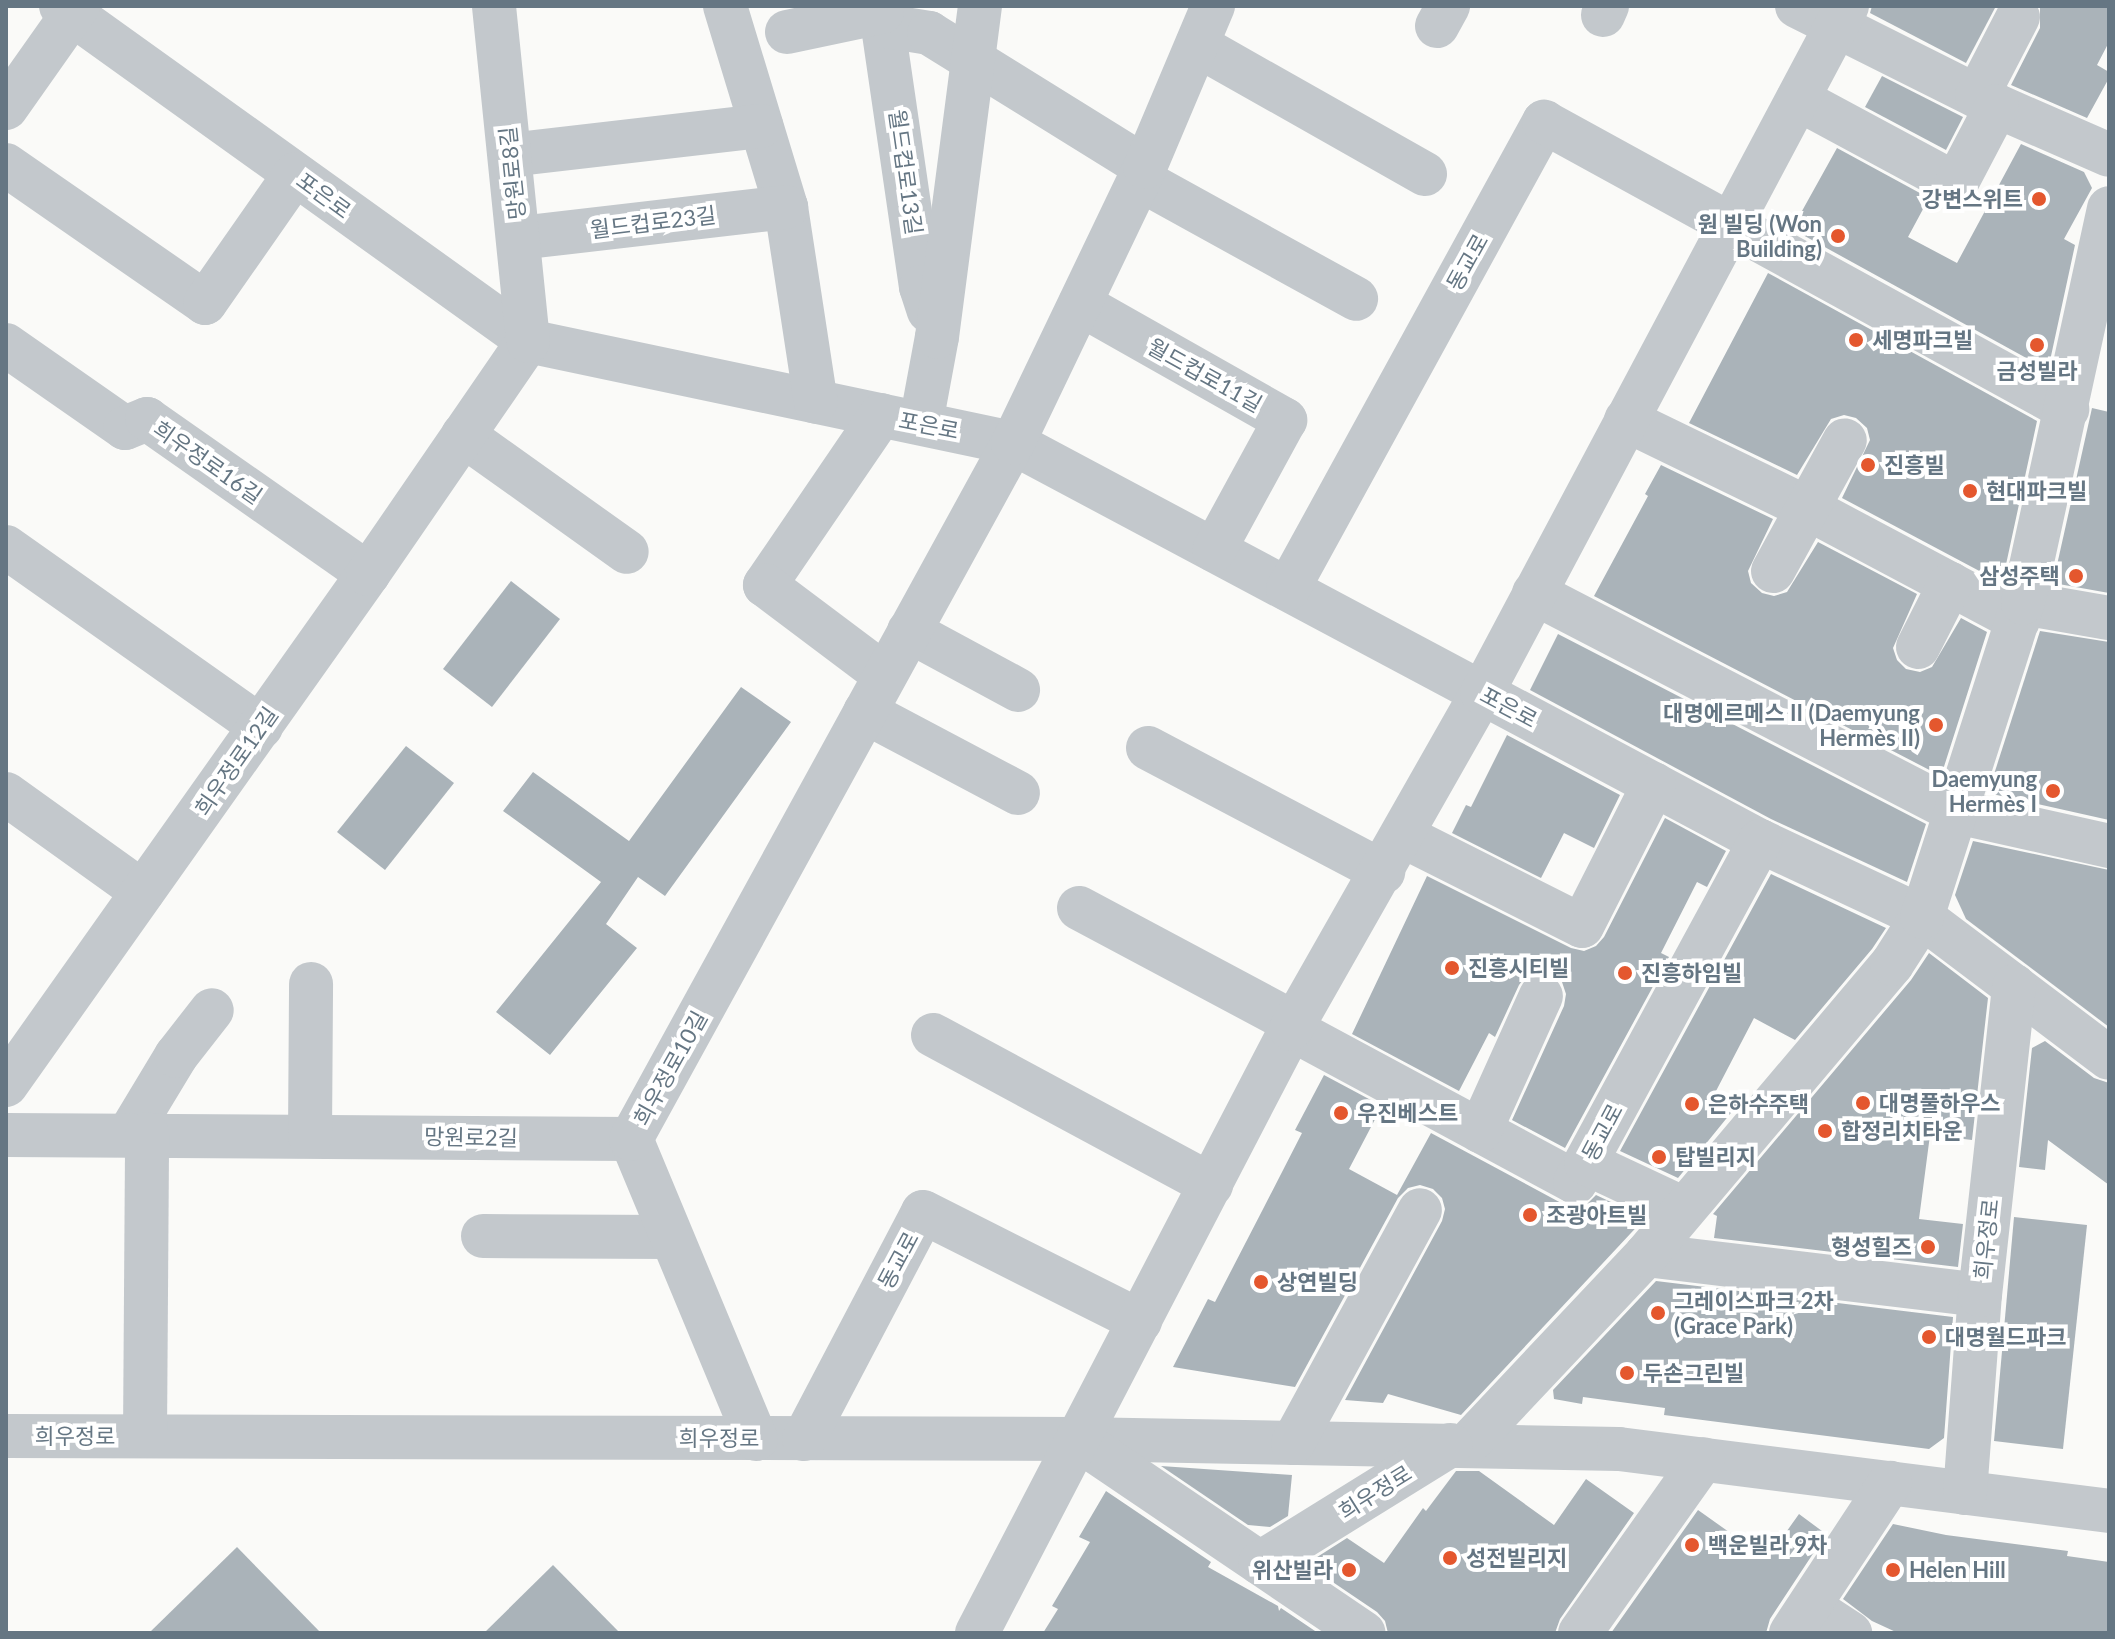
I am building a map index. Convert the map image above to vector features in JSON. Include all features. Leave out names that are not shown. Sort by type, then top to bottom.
[{"type":"street","name":"망원로8길","points":[[494,6],[528,341]]},
{"type":"street","points":[[725,6],[786,207],[816,402]]},
{"type":"street","points":[[949,6],[966,55]]},
{"type":"street","points":[[901,419],[937,337],[966,55],[980,6]]},
{"type":"street","points":[[1797,6],[1842,17],[1987,101],[2109,155]]},
{"type":"street","points":[[6,108],[70,9]]},
{"type":"street","name":"포은로","points":[[70,9],[528,341],[1013,443],[1760,841],[1922,917],[2109,1058]]},
{"type":"street","points":[[787,32],[883,15],[929,33],[1142,173],[1356,299]]},
{"type":"street","name":"월드컵로13길","points":[[883,15],[921,287],[937,337]]},
{"type":"street","points":[[977,1633],[1292,1026],[1393,854],[1482,693],[1842,17]]},
{"type":"street","points":[[1798,99],[1956,184],[2018,17]]},
{"type":"street","points":[[1013,443],[1142,173],[1205,26],[1425,174]]},
{"type":"street","name":"동교로","points":[[1288,589],[1544,122],[1731,223],[2083,389]]},
{"type":"street","points":[[510,155],[761,126]]},
{"type":"street","points":[[6,165],[205,303],[295,174]]},
{"type":"street","name":"월드컵로23길","points":[[519,238],[786,207]]},
{"type":"street","points":[[1458,1446],[1646,1255],[1682,1208],[1892,964],[1922,917],[2021,612],[2083,389],[2109,208]]},
{"type":"street","name":"월드컵로11길","points":[[1080,304],[1285,420],[1214,550]]},
{"type":"street","name":"희우정로12길","points":[[6,1085],[21,1031],[143,892],[528,341]]},
{"type":"street","name":"희우정로16길","points":[[6,345],[125,428],[147,419],[368,574]]},
{"type":"street","name":"포은로","points":[[875,694],[765,585],[901,419]]},
{"type":"street","points":[[1626,420],[1809,509],[1950,584],[2021,612],[2109,618]]},
{"type":"street","points":[[463,435],[627,552]]},
{"type":"street","points":[[1773,571],[1845,440]]},
{"type":"street","name":"희우정로10길","points":[[756,1439],[631,1139],[1013,443]]},
{"type":"street","points":[[6,547],[261,727]]},
{"type":"street","points":[[1918,647],[1950,584]]},
{"type":"street","points":[[1534,593],[1957,812],[2109,846]]},
{"type":"street","points":[[909,631],[1018,690]]},
{"type":"street","points":[[875,694],[1018,793]]},
{"type":"street","points":[[1148,748],[1393,854],[1582,926],[1654,784]]},
{"type":"street","points":[[6,794],[143,892]]},
{"type":"street","name":"동교로","points":[[1079,908],[1575,1182],[1760,841]]},
{"type":"street","points":[[310,1136],[311,984]]},
{"type":"street","name":"희우정로","points":[[1965,1493],[1980,1295],[2014,986]]},
{"type":"street","points":[[1480,1131],[1541,996]]},
{"type":"street","points":[[138,1134],[176,1056],[212,1010]]},
{"type":"street","points":[[933,1035],[1211,1185]]},
{"type":"street","name":"희우정로","points":[[138,1134],[145,1436]]},
{"type":"street","name":"망원로2길","points":[[6,1135],[631,1139]]},
{"type":"street","points":[[1586,1163],[1682,1208]]},
{"type":"street","points":[[1293,1443],[1420,1210]]},
{"type":"street","name":"동교로","points":[[804,1439],[923,1212],[1140,1321]]},
{"type":"street","points":[[483,1236],[670,1237]]},
{"type":"street","points":[[1646,1255],[1980,1295]]},
{"type":"street","name":"희우정로","points":[[6,1436],[1077,1439],[1619,1449],[2109,1511]]},
{"type":"street","points":[[1077,1439],[1363,1633]]},
{"type":"street","name":"희우정로","points":[[1260,1563],[1458,1446]]},
{"type":"street","points":[[1580,1633],[1703,1459]]},
{"type":"street","points":[[1850,1633],[1800,1620],[1890,1483]]},
{"type":"building","points":[[1872,6],[1996,6],[1966,63],[1870,13]]},
{"type":"building","points":[[2040,6],[2109,6],[2109,42],[2097,65],[2109,72],[2109,78],[2087,118],[2011,85],[2040,28]]},
{"type":"building","points":[[1882,76],[1963,117],[1946,150],[1865,107]]},
{"type":"building","points":[[2021,144],[2084,172],[2092,188],[2064,239],[2075,245],[2048,370],[1792,229],[1837,148],[1929,198],[1908,237],[1957,263]]},
{"type":"building","points":[[1768,273],[2037,421],[2002,583],[1842,498],[1870,440],[1867,428],[1856,418],[1844,415],[1831,419],[1797,475],[1689,423]]},
{"type":"building","points":[[2092,408],[2109,412],[2109,593],[2053,583]]},
{"type":"building","points":[[1661,465],[1773,519],[1748,571],[1751,583],[1762,593],[1774,596],[1787,592],[1818,542],[1917,594],[1893,648],[1897,660],[1906,669],[1920,672],[1932,667],[1961,618],[1987,632],[1941,776],[1594,596],[1648,496],[1645,494]]},
{"type":"building","points":[[511,581],[560,619],[492,707],[443,669]]},
{"type":"building","points":[[2040,631],[2109,642],[2109,820],[1988,793]]},
{"type":"building","points":[[1558,634],[1926,824],[1907,882],[1771,819],[1530,690]]},
{"type":"building","points":[[741,687],[791,722],[665,896],[638,877],[606,924],[637,948],[550,1055],[496,1012],[601,882],[503,811],[533,772],[629,841]]},
{"type":"building","points":[[1507,735],[1620,795],[1594,848],[1564,833],[1541,878],[1452,833],[1466,805],[1471,807]]},
{"type":"building","points":[[406,746],[454,783],[385,870],[337,832]]},
{"type":"building","points":[[1665,818],[1726,851],[1707,887],[1697,882],[1661,953],[1669,957],[1565,1148],[1512,1120],[1564,1006],[1566,994],[1562,982],[1552,974],[1538,971],[1526,976],[1495,1037],[1489,1033],[1459,1091],[1352,1034],[1427,876],[1571,948],[1584,951],[1596,946],[1604,937]]},
{"type":"building","points":[[1973,841],[2109,870],[2109,1027],[1966,919],[1955,895]]},
{"type":"building","points":[[1771,874],[1886,928],[1795,1040],[1754,1018],[1716,1091],[1739,1103],[1678,1178],[1620,1151]]},
{"type":"building","points":[[1929,953],[1988,998],[1972,1140],[1930,1135],[1919,1219],[1963,1224],[1958,1267],[1714,1238],[1717,1216],[1713,1214],[1911,980]]},
{"type":"building","points":[[2045,1041],[2094,1078],[2109,1083],[2109,1185],[2048,1140],[2045,1170],[2019,1167],[2032,1048]]},
{"type":"building","points":[[1324,1075],[1382,1106],[1349,1169],[1397,1195],[1431,1133],[1563,1204],[1576,1207],[1587,1204],[1596,1195],[1645,1218],[1461,1415],[1388,1394],[1383,1403],[1345,1400],[1442,1221],[1445,1209],[1442,1198],[1433,1189],[1420,1185],[1408,1188],[1398,1198],[1295,1387],[1173,1367],[1208,1299],[1215,1302],[1302,1133],[1295,1130]]},
{"type":"building","points":[[2014,1217],[2087,1225],[2063,1449],[1994,1441]]},
{"type":"building","points":[[1656,1281],[1953,1317],[1944,1438],[1929,1449],[1664,1415],[1665,1408],[1583,1397],[1582,1404],[1554,1399],[1553,1390]]},
{"type":"building","points":[[1161,1466],[1292,1475],[1288,1516],[1270,1527],[1248,1525]]},
{"type":"building","points":[[1456,1471],[1479,1471],[1554,1525],[1586,1479],[1634,1513],[1560,1619],[1555,1633],[1388,1633],[1385,1621],[1377,1612],[1309,1566],[1314,1559],[1347,1538],[1384,1563],[1423,1508],[1426,1511]]},
{"type":"building","points":[[1106,1491],[1211,1562],[1208,1567],[1278,1606],[1279,1611],[1281,1608],[1318,1633],[1043,1633],[1058,1609],[1052,1606],[1090,1542],[1079,1537]]},
{"type":"building","points":[[1698,1510],[1767,1559],[1799,1514],[1826,1534],[1770,1619],[1766,1633],[1611,1633]]},
{"type":"building","points":[[1893,1524],[1946,1535],[2068,1551],[2067,1556],[2109,1562],[2109,1633],[1898,1633],[1872,1621],[1843,1599]]},
{"type":"building","points":[[237,1547],[321,1633],[149,1633]]},
{"type":"building","points":[[553,1565],[620,1633],[484,1633]]},
{"type":"place","name":"강변스위트","points":[[2039,199]]},
{"type":"place","name":"원 빌딩 (Won Building)","points":[[1838,236]]},
{"type":"place","name":"세명파크빌","points":[[1856,340]]},
{"type":"place","name":"금성빌라","points":[[2037,345]]},
{"type":"place","name":"진흥빌","points":[[1868,465]]},
{"type":"place","name":"현대파크빌","points":[[1970,491]]},
{"type":"place","name":"삼성주택","points":[[2076,576]]},
{"type":"place","name":"대명에르메스 II (Daemyung Hermès II)","points":[[1936,725]]},
{"type":"place","name":"Daemyung Hermès I","points":[[2053,791]]},
{"type":"place","name":"진흥시티빌","points":[[1452,968]]},
{"type":"place","name":"진흥하임빌","points":[[1625,973]]},
{"type":"place","name":"대명풀하우스","points":[[1863,1103]]},
{"type":"place","name":"은하수주택","points":[[1692,1104]]},
{"type":"place","name":"우진베스트","points":[[1341,1113]]},
{"type":"place","name":"합정리치타운","points":[[1825,1131]]},
{"type":"place","name":"탑빌리지","points":[[1659,1157]]},
{"type":"place","name":"조광아트빌","points":[[1530,1215]]},
{"type":"place","name":"형성힐즈","points":[[1928,1247]]},
{"type":"place","name":"상연빌딩","points":[[1261,1282]]},
{"type":"place","name":"그레이스파크 2차 (Grace Park)","points":[[1658,1313]]},
{"type":"place","name":"대명월드파크","points":[[1929,1337]]},
{"type":"place","name":"두손그린빌","points":[[1627,1373]]},
{"type":"place","name":"백운빌라 9차","points":[[1692,1545]]},
{"type":"place","name":"성전빌리지","points":[[1450,1558]]},
{"type":"place","name":"위산빌라","points":[[1349,1570]]},
{"type":"place","name":"Helen Hill","points":[[1893,1570]]}]
